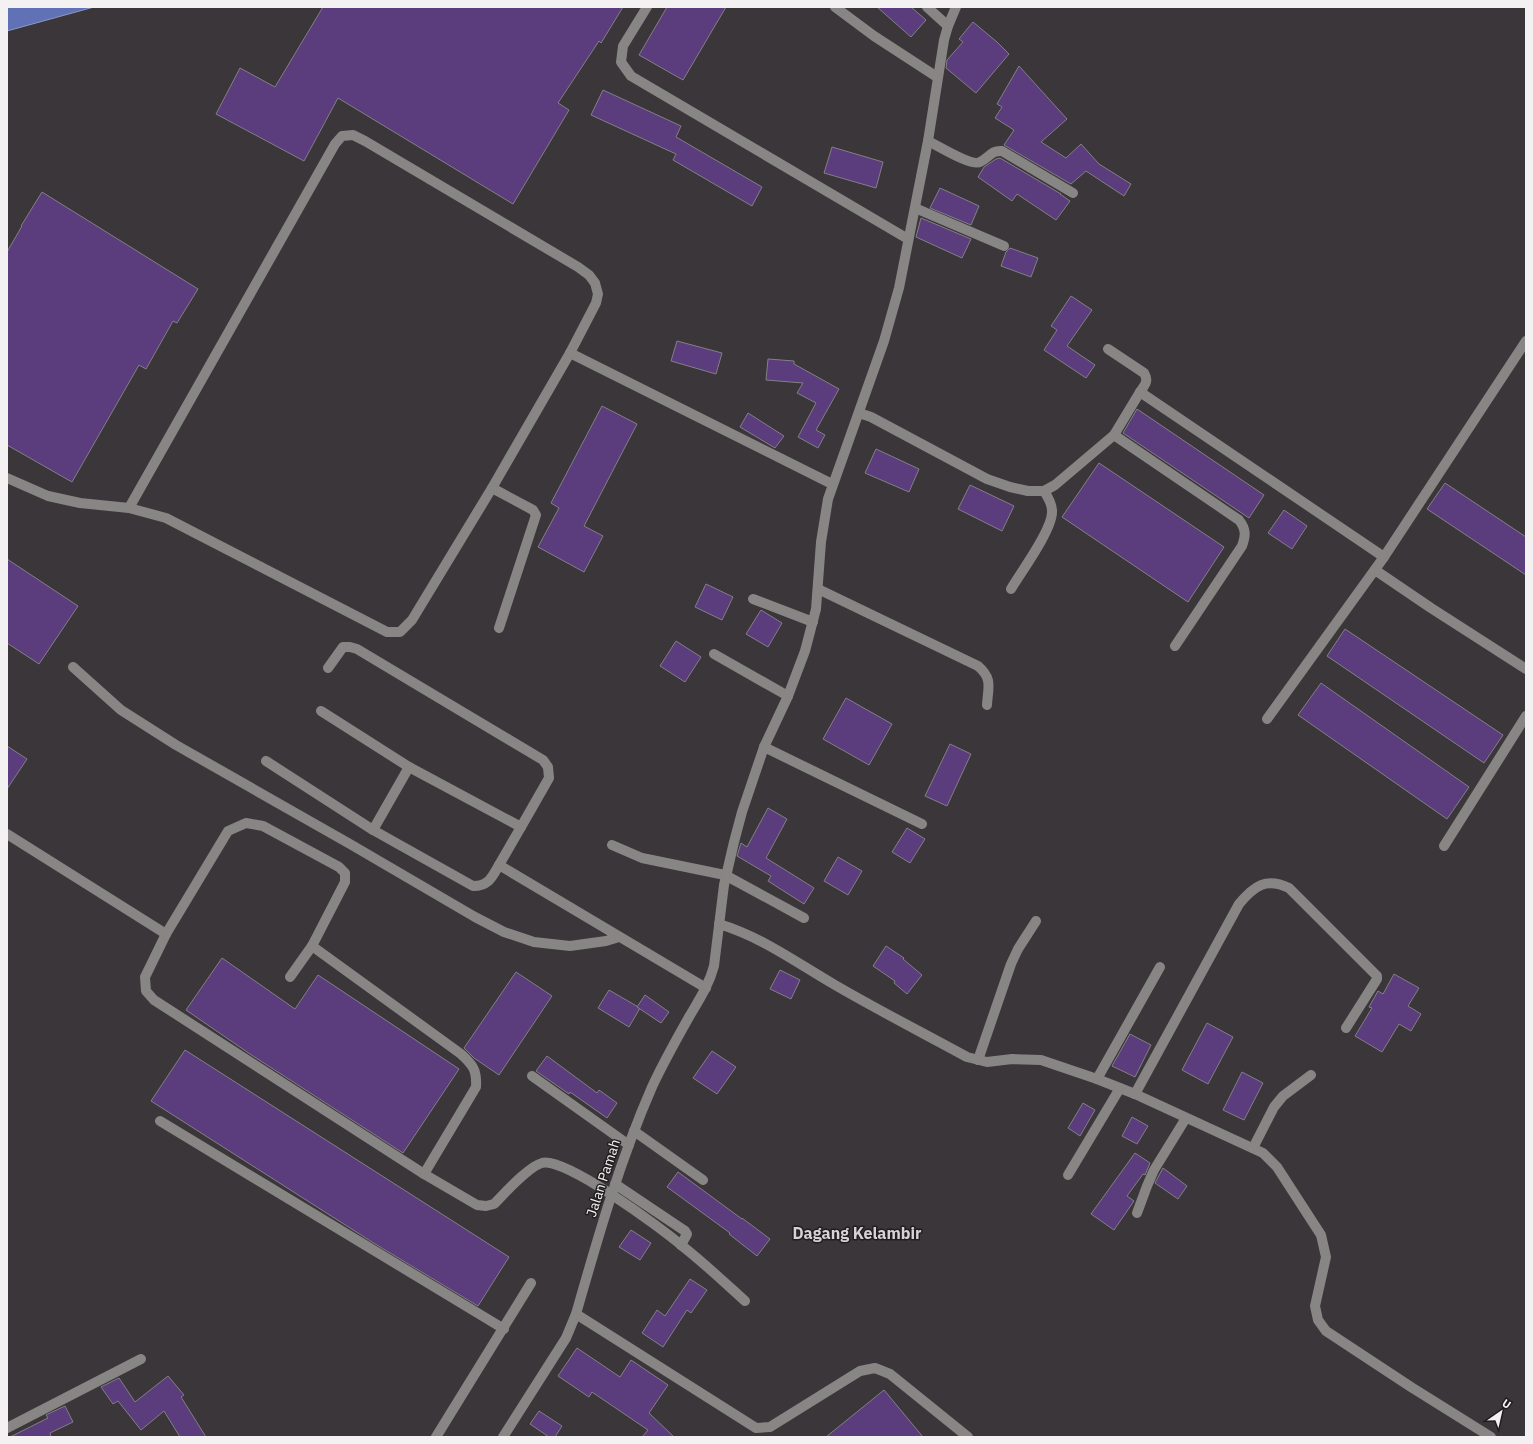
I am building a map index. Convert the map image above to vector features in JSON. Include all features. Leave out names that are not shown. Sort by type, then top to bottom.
[{"type":"street","points":[[647,7],[623,46],[621,62],[631,76],[908,239]]},
{"type":"street","points":[[835,7],[874,36],[937,77]]},
{"type":"street","points":[[927,7],[948,26]]},
{"type":"street","name":"Jalan Pamah","points":[[503,1437],[566,1338],[576,1314],[615,1184],[634,1131],[653,1086],[667,1058],[710,979],[714,966],[725,875],[742,812],[764,747],[788,696],[798,670],[813,622],[818,589],[823,525],[832,484],[859,413],[892,315],[899,288],[928,140],[937,77],[948,26],[956,7]]},
{"type":"street","points":[[7,478],[48,496],[80,503],[129,508],[166,518],[387,632],[400,632],[412,620],[492,488],[570,353],[596,303],[598,294],[595,283],[589,275],[578,267],[365,141],[353,135],[342,136],[338,140],[316,178],[129,508]]},
{"type":"street","points":[[928,140],[961,158],[976,164],[980,163],[993,152],[1002,151],[1073,194]]},
{"type":"street","points":[[915,208],[1004,246]]},
{"type":"street","points":[[1267,719],[1384,557],[1526,341]]},
{"type":"street","points":[[859,413],[871,416],[987,479],[1028,492],[1044,491],[1055,484],[1114,435],[1146,383],[1147,378],[1144,373],[1108,349]]},
{"type":"street","points":[[570,353],[832,484]]},
{"type":"street","points":[[1140,392],[1384,557]]},
{"type":"street","points":[[1114,435],[1239,520],[1244,527],[1245,538],[1242,546],[1175,646]]},
{"type":"street","points":[[492,488],[533,510],[536,515],[499,628]]},
{"type":"street","points":[[1011,589],[1044,536],[1052,519],[1050,502],[1044,491]]},
{"type":"street","points":[[1375,570],[1526,669]]},
{"type":"street","points":[[818,589],[978,666],[986,673],[989,682],[987,706]]},
{"type":"street","points":[[753,599],[813,622]]},
{"type":"street","points":[[266,761],[373,830],[473,886],[482,886],[490,881],[549,778],[548,767],[543,760],[357,649],[343,647],[328,668]]},
{"type":"street","points":[[714,654],[788,696]]},
{"type":"street","points":[[73,667],[121,710],[176,745],[350,844],[474,917],[504,932],[534,942],[570,946],[606,941],[619,937]]},
{"type":"street","points":[[320,711],[408,766],[521,827]]},
{"type":"street","points":[[1444,846],[1526,716]]},
{"type":"street","points":[[764,747],[922,824]]},
{"type":"street","points":[[373,830],[408,766]]},
{"type":"street","points":[[290,977],[312,946],[345,882],[345,873],[338,867],[264,826],[246,823],[228,832],[166,934],[145,977],[146,991],[154,1000],[424,1174],[477,1205],[486,1206],[494,1204],[532,1168],[542,1163],[551,1162],[575,1173],[612,1194],[682,1245],[745,1301]]},
{"type":"street","points":[[7,834],[166,934]]},
{"type":"street","points":[[612,845],[642,858],[725,875],[804,918]]},
{"type":"street","points":[[499,865],[706,988]]},
{"type":"street","points":[[1135,1094],[1239,904],[1257,887],[1268,883],[1278,883],[1289,888],[1377,976],[1377,979],[1346,1028]]},
{"type":"street","points":[[978,1060],[1011,964],[1018,949],[1036,920]]},
{"type":"street","points":[[719,924],[750,934],[843,990],[966,1057],[987,1062],[1012,1059],[1041,1060],[1135,1094],[1263,1153],[1277,1167],[1321,1235],[1326,1257],[1314,1306],[1318,1320],[1326,1330],[1411,1387],[1491,1437]]},
{"type":"street","points":[[312,946],[461,1054],[472,1064],[477,1076],[476,1087],[424,1174]]},
{"type":"street","points":[[1097,1079],[1160,967]]},
{"type":"street","points":[[1252,1148],[1274,1107],[1282,1096],[1311,1075]]},
{"type":"street","points":[[532,1076],[629,1145]]},
{"type":"street","points":[[1068,1175],[1120,1088]]},
{"type":"street","points":[[1137,1213],[1146,1186],[1154,1170],[1186,1118]]},
{"type":"street","points":[[160,1121],[504,1329]]},
{"type":"street","points":[[634,1131],[703,1180]]},
{"type":"street","points":[[615,1184],[686,1231],[687,1234],[682,1245]]},
{"type":"street","points":[[436,1437],[532,1283]]},
{"type":"street","points":[[576,1314],[756,1428],[770,1427],[860,1371],[875,1368],[890,1374],[968,1437]]},
{"type":"street","points":[[7,1428],[141,1359]]},
{"type":"water","points":[[7,7],[94,7],[7,31]]},
{"type":"building","points":[[323,7],[623,7],[601,43],[599,41],[558,103],[569,110],[513,204],[338,98],[304,161],[216,114],[240,68],[275,87]]},
{"type":"building","points":[[667,7],[726,7],[683,80],[639,55]]},
{"type":"building","points":[[877,7],[911,7],[926,20],[911,37]]},
{"type":"building","points":[[973,22],[1009,54],[976,93],[946,68],[947,60],[963,42],[959,39]]},
{"type":"building","points":[[1019,66],[1067,119],[1041,142],[1066,158],[1081,144],[1099,164],[1131,184],[1124,196],[1086,171],[1071,184],[1004,145],[1014,130],[995,118],[1002,107],[997,104]]},
{"type":"building","points":[[603,90],[681,126],[676,137],[762,187],[752,206],[673,160],[676,154],[591,115]]},
{"type":"building","points":[[832,147],[883,162],[876,188],[824,173]]},
{"type":"building","points":[[1000,158],[1061,194],[1070,201],[1056,220],[1017,194],[1012,201],[978,177],[984,167]]},
{"type":"building","points":[[940,188],[979,206],[971,225],[930,208]]},
{"type":"building","points":[[42,192],[198,289],[177,323],[173,321],[146,369],[139,365],[72,482],[7,445],[7,252]]},
{"type":"building","points":[[921,218],[971,239],[962,258],[916,237]]},
{"type":"building","points":[[1010,248],[1038,258],[1031,277],[1001,266],[1006,252]]},
{"type":"building","points":[[1071,296],[1092,310],[1067,346],[1095,365],[1086,378],[1044,350],[1057,330],[1051,326]]},
{"type":"building","points":[[677,341],[722,353],[716,374],[671,361]]},
{"type":"building","points":[[768,359],[794,361],[794,364],[839,389],[816,430],[825,435],[818,448],[798,437],[816,403],[797,393],[803,383],[766,380]]},
{"type":"building","points":[[602,406],[637,424],[584,526],[603,536],[584,572],[538,547],[559,508],[551,503]]},
{"type":"building","points":[[1137,409],[1264,495],[1249,518],[1123,433]]},
{"type":"building","points":[[748,413],[784,436],[775,448],[740,427]]},
{"type":"building","points":[[876,449],[919,469],[909,492],[865,473]]},
{"type":"building","points":[[1099,463],[1224,547],[1188,602],[1062,517]]},
{"type":"building","points":[[1445,483],[1526,537],[1526,575],[1427,509]]},
{"type":"building","points":[[970,485],[1014,506],[1002,531],[958,509]]},
{"type":"building","points":[[1284,510],[1307,526],[1292,549],[1268,533]]},
{"type":"building","points":[[7,559],[78,606],[39,664],[7,643]]},
{"type":"building","points":[[706,584],[733,597],[722,620],[695,607]]},
{"type":"building","points":[[761,610],[782,623],[768,647],[746,634]]},
{"type":"building","points":[[1345,629],[1503,735],[1484,763],[1327,656]]},
{"type":"building","points":[[676,641],[701,657],[685,682],[660,666]]},
{"type":"building","points":[[1321,683],[1469,787],[1447,819],[1298,715]]},
{"type":"building","points":[[846,698],[892,724],[869,765],[823,739]]},
{"type":"building","points":[[950,744],[971,754],[947,806],[925,796]]},
{"type":"building","points":[[7,746],[27,759],[7,789]]},
{"type":"building","points":[[768,808],[787,819],[766,858],[814,888],[804,904],[768,881],[771,876],[737,856],[741,843],[747,847]]},
{"type":"building","points":[[907,828],[925,839],[910,863],[892,852]]},
{"type":"building","points":[[838,857],[862,871],[848,895],[824,881]]},
{"type":"building","points":[[886,946],[904,958],[903,959],[922,975],[907,994],[894,983],[895,981],[873,966]]},
{"type":"building","points":[[222,958],[295,1009],[318,975],[459,1069],[403,1153],[250,1054],[186,1010]]},
{"type":"building","points":[[780,970],[800,980],[791,999],[770,989]]},
{"type":"building","points":[[516,972],[552,996],[499,1075],[474,1058],[464,1048]]},
{"type":"building","points":[[1394,974],[1419,988],[1408,1006],[1421,1014],[1411,1031],[1399,1024],[1382,1052],[1355,1036],[1372,1008],[1369,1007],[1378,991],[1383,994]]},
{"type":"building","points":[[609,990],[640,1008],[629,1027],[598,1008]]},
{"type":"building","points":[[645,995],[669,1012],[661,1023],[637,1007]]},
{"type":"building","points":[[1207,1023],[1233,1037],[1208,1084],[1182,1070]]},
{"type":"building","points":[[1130,1034],[1151,1045],[1135,1077],[1112,1066]]},
{"type":"building","points":[[185,1050],[509,1257],[478,1306],[372,1242],[151,1101]]},
{"type":"building","points":[[712,1051],[736,1067],[717,1094],[693,1078]]},
{"type":"building","points":[[547,1056],[597,1093],[599,1090],[617,1103],[607,1118],[570,1092],[569,1094],[536,1071]]},
{"type":"building","points":[[1242,1072],[1263,1083],[1244,1120],[1223,1110]]},
{"type":"building","points":[[1083,1103],[1095,1110],[1080,1136],[1068,1128]]},
{"type":"building","points":[[1132,1117],[1148,1126],[1137,1144],[1122,1136]]},
{"type":"building","points":[[1135,1153],[1150,1163],[1145,1175],[1143,1174],[1127,1196],[1134,1201],[1114,1230],[1091,1214]]},
{"type":"building","points":[[1163,1168],[1187,1186],[1178,1199],[1155,1183]]},
{"type":"building","points":[[678,1172],[770,1239],[757,1256],[729,1234],[730,1233],[667,1187]]},
{"type":"building","points":[[631,1230],[651,1243],[640,1260],[619,1247]]},
{"type":"building","points":[[690,1279],[707,1290],[691,1313],[687,1310],[663,1347],[642,1333],[657,1310],[665,1316]]},
{"type":"building","points":[[577,1348],[620,1377],[631,1360],[668,1385],[649,1413],[674,1437],[642,1437],[648,1430],[592,1392],[589,1397],[558,1376]]},
{"type":"building","points":[[168,1376],[184,1395],[181,1397],[206,1437],[180,1437],[164,1411],[141,1430],[118,1401],[113,1404],[101,1387],[119,1378],[135,1402]]},
{"type":"building","points":[[884,1390],[923,1437],[826,1437]]},
{"type":"building","points":[[65,1406],[73,1422],[50,1433],[51,1437],[10,1437],[48,1418],[46,1415]]},
{"type":"building","points":[[539,1411],[562,1426],[555,1437],[549,1437],[530,1424]]},
{"type":"district","name":"Dagang Kelambir","points":[[857,1233]]}]
